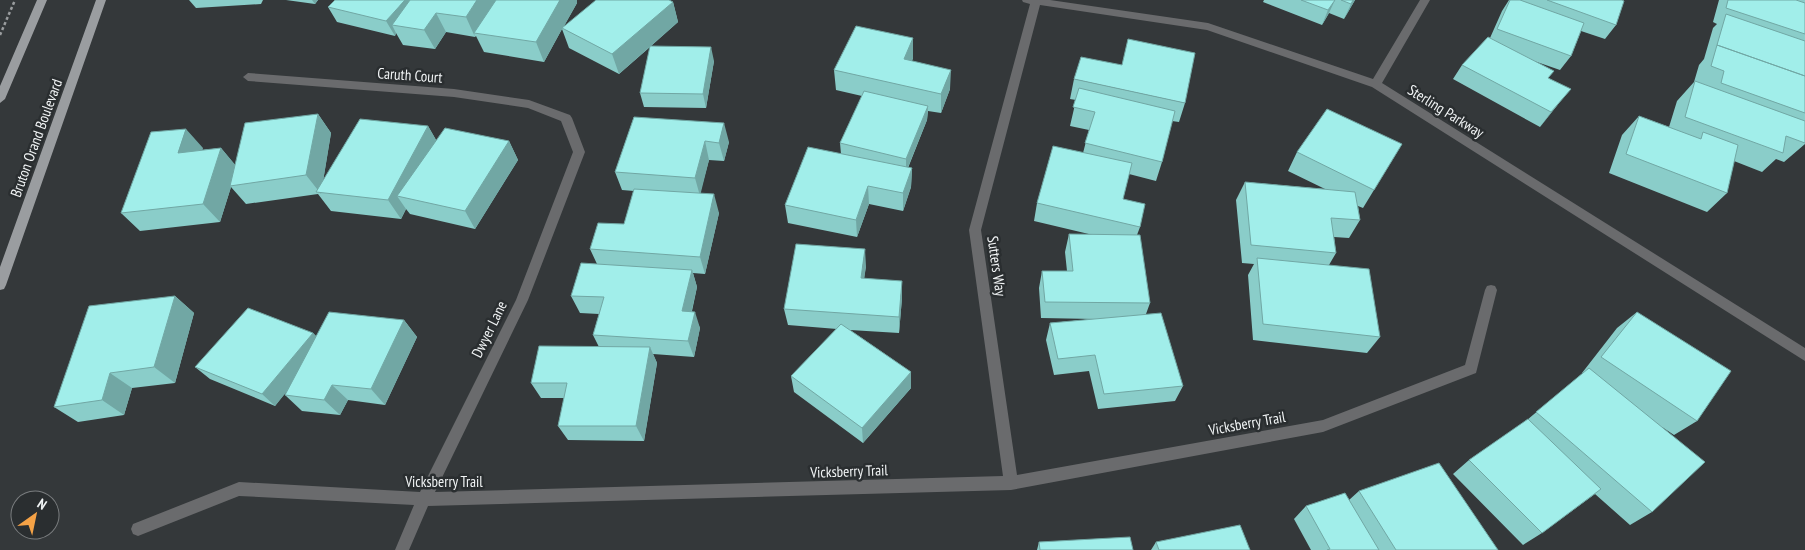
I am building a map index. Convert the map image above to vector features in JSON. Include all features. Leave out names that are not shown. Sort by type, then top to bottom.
[{"type":"main road","points":[[0,99],[42,0]]},
{"type":"main road","name":"Bruton Orand Boulevard","points":[[0,285],[101,0]]},
{"type":"street","name":"Sterling Parkway","points":[[1027,0],[1208,27],[1376,84],[1805,355]]},
{"type":"street","name":"Sutters Way","points":[[1011,483],[975,230],[1036,0]]},
{"type":"street","points":[[1376,84],[1425,0]]},
{"type":"street","name":"Caruth Court","points":[[248,77],[454,93],[529,104],[566,118]]},
{"type":"street","name":"Dwyer Lane","points":[[402,550],[424,499],[522,300],[579,152],[566,118]]},
{"type":"street","name":"Vicksberry Trail","points":[[138,529],[239,489],[424,499],[1011,483],[1323,426],[1471,370],[1491,290]]},
{"type":"path","points":[[0,35],[15,0]]},
{"type":"building","points":[[335,0],[405,0],[386,21],[328,7]]},
{"type":"building","points":[[410,0],[477,0],[466,17],[436,13],[424,30],[392,25]]},
{"type":"building","points":[[496,0],[560,0],[536,42],[474,33]]},
{"type":"building","points":[[596,0],[669,0],[673,2],[612,54],[562,28]]},
{"type":"building","points":[[1301,0],[1335,0],[1328,10]]},
{"type":"building","points":[[1341,0],[1353,0],[1351,4]]},
{"type":"building","points":[[1510,0],[1520,0],[1584,23],[1571,56],[1497,29]]},
{"type":"building","points":[[1547,0],[1622,0],[1624,1],[1616,25]]},
{"type":"building","points":[[1728,0],[1796,0],[1805,3],[1805,34],[1726,8]]},
{"type":"building","points":[[1726,14],[1805,41],[1805,76],[1717,45]]},
{"type":"building","points":[[856,26],[913,38],[904,59],[951,70],[941,94],[834,70]]},
{"type":"building","points":[[1488,37],[1554,71],[1548,78],[1571,89],[1551,112],[1462,65]]},
{"type":"building","points":[[1128,39],[1195,53],[1185,103],[1074,79],[1081,57],[1122,65]]},
{"type":"building","points":[[1717,45],[1805,76],[1805,113],[1721,83],[1724,71],[1711,66]]},
{"type":"building","points":[[650,46],[711,47],[703,94],[640,93]]},
{"type":"building","points":[[1695,81],[1805,121],[1805,143],[1786,136],[1783,153],[1685,117]]},
{"type":"building","points":[[1079,88],[1175,111],[1162,162],[1085,143],[1095,112],[1073,107]]},
{"type":"building","points":[[864,91],[928,106],[906,159],[840,143]]},
{"type":"building","points":[[1327,109],[1402,144],[1374,190],[1297,152]]},
{"type":"building","points":[[318,114],[306,175],[230,186],[245,123]]},
{"type":"building","points":[[1639,116],[1701,139],[1703,132],[1738,145],[1727,193],[1626,154]]},
{"type":"building","points":[[634,117],[724,123],[719,143],[705,141],[695,178],[615,172]]},
{"type":"building","points":[[360,119],[428,126],[388,200],[316,192]]},
{"type":"building","points":[[445,128],[509,141],[465,211],[397,196]]},
{"type":"building","points":[[186,129],[178,153],[221,148],[203,204],[121,213],[151,132]]},
{"type":"building","points":[[1053,146],[1132,163],[1123,199],[1145,204],[1140,227],[1037,203]]},
{"type":"building","points":[[808,147],[912,168],[903,193],[868,186],[856,220],[785,205]]},
{"type":"building","points":[[1245,182],[1355,192],[1360,220],[1331,218],[1336,253],[1251,245]]},
{"type":"building","points":[[634,189],[714,194],[700,257],[590,249],[598,223],[624,224]]},
{"type":"building","points":[[1069,234],[1140,235],[1150,303],[1045,302],[1042,271],[1073,271]]},
{"type":"building","points":[[796,244],[865,249],[861,278],[902,281],[899,317],[784,309]]},
{"type":"building","points":[[1257,258],[1369,269],[1380,337],[1263,324]]},
{"type":"building","points":[[581,263],[692,270],[682,311],[695,312],[688,341],[593,335],[604,297],[571,296]]},
{"type":"building","points":[[175,296],[154,367],[110,373],[102,400],[54,407],[89,306]]},
{"type":"building","points":[[248,308],[313,333],[262,394],[195,367]]},
{"type":"building","points":[[329,312],[404,320],[371,389],[332,385],[324,400],[285,395]]},
{"type":"building","points":[[1637,312],[1731,371],[1697,421],[1601,357]]},
{"type":"building","points":[[1161,313],[1183,386],[1104,394],[1095,355],[1058,359],[1050,323]]},
{"type":"building","points":[[841,324],[911,372],[862,428],[791,376]]},
{"type":"building","points":[[539,346],[650,347],[636,426],[558,426],[567,383],[531,383]]},
{"type":"building","points":[[1589,368],[1705,462],[1652,512],[1536,412]]},
{"type":"building","points":[[1528,419],[1601,489],[1542,533],[1469,460]]},
{"type":"building","points":[[1439,463],[1498,550],[1396,550],[1359,491]]},
{"type":"building","points":[[1345,493],[1379,550],[1327,550],[1330,549],[1306,506]]},
{"type":"building","points":[[1240,525],[1250,550],[1159,550],[1156,542]]},
{"type":"building","points":[[1130,537],[1133,550],[1040,550],[1039,542]]}]
